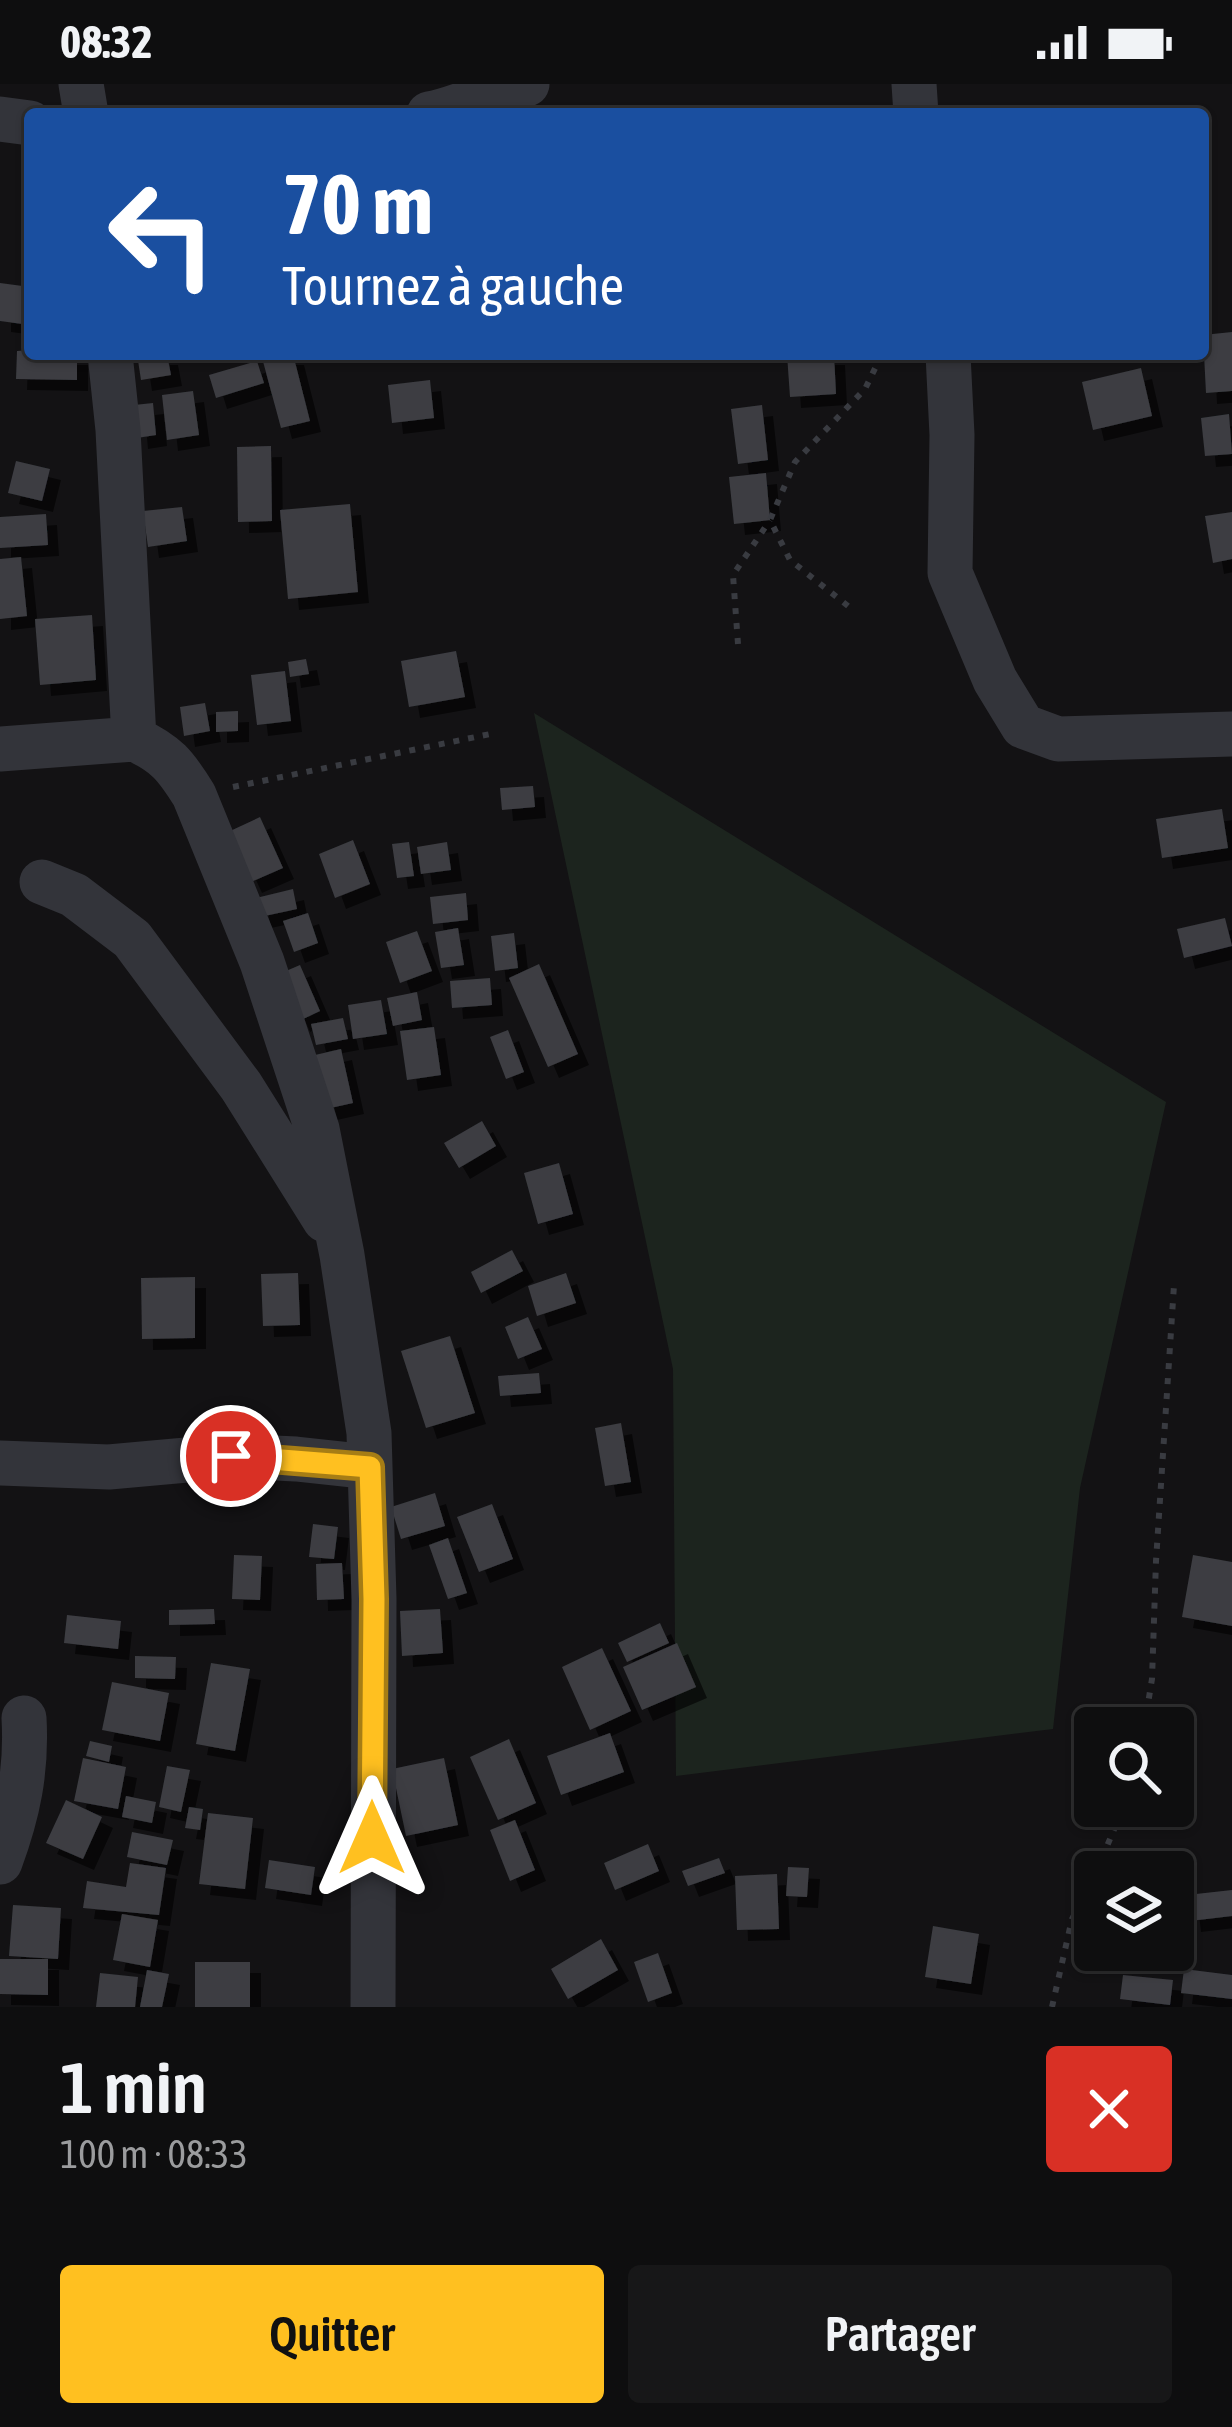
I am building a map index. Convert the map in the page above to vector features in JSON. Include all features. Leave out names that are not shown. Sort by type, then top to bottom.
[{"type":"street","points":[[456,108],[527,84]]},
{"type":"street","points":[[111,360],[134,739]]},
{"type":"street","points":[[947,360],[953,514],[950,572],[995,680],[1023,726],[1058,740],[1232,734]]},
{"type":"street","points":[[0,748],[134,739],[160,750],[180,772],[194,795],[262,962],[317,1129],[369,1432],[374,2007]]},
{"type":"street","points":[[42,882],[74,895],[132,939],[241,1086],[339,1244]]},
{"type":"street","points":[[0,1463],[109,1467],[231,1456],[370,1467]]},
{"type":"street","points":[[0,1862],[19,1807],[26,1751],[24,1718]]},
{"type":"path","points":[[738,644],[734,575],[770,520],[795,462],[865,389],[875,360]]},
{"type":"path","points":[[770,520],[790,560],[848,606]]},
{"type":"path","points":[[194,795],[494,733]]},
{"type":"path","points":[[1147,1707],[1174,1285]]},
{"type":"path","points":[[1052,2007],[1074,1914]]},
{"type":"shaded area","points":[[534,713],[1166,1102],[1080,1488],[1053,1729],[676,1776],[673,1369]]},
{"type":"building","points":[[0,283],[24,286],[24,324],[0,321]]},
{"type":"building","points":[[1232,332],[1232,391],[1206,393],[1209,334]]},
{"type":"building","points":[[24,350],[24,360],[77,360],[77,380],[16,379],[17,351]]},
{"type":"building","points":[[138,360],[168,360],[171,375],[141,380]]},
{"type":"building","points":[[263,360],[295,360],[310,421],[281,428]]},
{"type":"building","points":[[787,360],[834,360],[836,394],[790,397]]},
{"type":"building","points":[[257,361],[264,383],[216,398],[209,375]]},
{"type":"building","points":[[1141,368],[1152,416],[1093,430],[1082,382]]},
{"type":"building","points":[[430,380],[434,418],[392,423],[388,385]]},
{"type":"building","points":[[193,391],[199,435],[167,440],[162,395]]},
{"type":"building","points":[[153,403],[156,435],[137,438],[134,405]]},
{"type":"building","points":[[762,405],[768,460],[738,464],[731,409]]},
{"type":"building","points":[[1229,414],[1232,454],[1205,456],[1201,418]]},
{"type":"building","points":[[271,446],[272,521],[238,522],[237,447]]},
{"type":"building","points":[[16,461],[50,469],[42,501],[8,493]]},
{"type":"building","points":[[766,473],[770,520],[734,524],[729,477]]},
{"type":"building","points":[[350,504],[358,592],[288,599],[280,510]]},
{"type":"building","points":[[182,507],[187,541],[148,547],[143,511]]},
{"type":"building","points":[[1232,512],[1232,559],[1213,563],[1205,516]]},
{"type":"building","points":[[46,514],[48,545],[0,548],[0,517]]},
{"type":"building","points":[[21,557],[27,616],[0,619],[0,559]]},
{"type":"building","points":[[92,615],[96,680],[40,685],[35,619]]},
{"type":"building","points":[[456,651],[465,697],[409,707],[401,661]]},
{"type":"building","points":[[306,659],[309,674],[290,677],[288,662]]},
{"type":"building","points":[[285,671],[291,721],[257,725],[251,675]]},
{"type":"building","points":[[205,703],[210,731],[184,736],[180,707]]},
{"type":"building","points":[[238,711],[238,731],[216,732],[216,712]]},
{"type":"building","points":[[533,786],[535,807],[502,810],[500,788]]},
{"type":"building","points":[[1222,809],[1228,848],[1162,858],[1156,819]]},
{"type":"building","points":[[260,817],[283,868],[251,882],[228,832]]},
{"type":"building","points":[[353,840],[370,884],[335,898],[319,854]]},
{"type":"building","points":[[409,842],[414,876],[397,878],[392,844]]},
{"type":"building","points":[[447,842],[451,870],[421,874],[417,847]]},
{"type":"building","points":[[293,889],[297,909],[260,917],[256,898]]},
{"type":"building","points":[[466,893],[468,920],[433,924],[430,897]]},
{"type":"building","points":[[308,913],[318,943],[294,952],[283,921]]},
{"type":"building","points":[[1225,918],[1232,946],[1184,958],[1177,929]]},
{"type":"building","points":[[458,928],[464,965],[441,968],[435,932]]},
{"type":"building","points":[[417,931],[432,971],[400,983],[386,942]]},
{"type":"building","points":[[514,933],[518,968],[495,971],[491,936]]},
{"type":"building","points":[[539,964],[578,1054],[548,1067],[509,978]]},
{"type":"building","points":[[300,965],[320,1011],[299,1021],[279,974]]},
{"type":"building","points":[[490,978],[492,1005],[452,1008],[450,981]]},
{"type":"building","points":[[417,992],[422,1020],[393,1026],[387,998]]},
{"type":"building","points":[[381,1000],[387,1034],[353,1039],[348,1005]]},
{"type":"building","points":[[343,1018],[348,1039],[316,1045],[311,1024]]},
{"type":"building","points":[[434,1027],[441,1075],[407,1080],[400,1031]]},
{"type":"building","points":[[508,1030],[524,1072],[506,1079],[490,1037]]},
{"type":"building","points":[[341,1049],[353,1103],[326,1109],[315,1055]]},
{"type":"building","points":[[482,1121],[496,1146],[459,1168],[444,1143]]},
{"type":"building","points":[[559,1163],[573,1214],[538,1224],[524,1173]]},
{"type":"building","points":[[512,1250],[523,1271],[481,1293],[471,1272]]},
{"type":"building","points":[[298,1273],[300,1325],[263,1326],[261,1274]]},
{"type":"building","points":[[566,1273],[576,1303],[537,1316],[528,1286]]},
{"type":"building","points":[[195,1277],[195,1338],[142,1339],[141,1278]]},
{"type":"building","points":[[528,1317],[542,1349],[518,1359],[505,1327]]},
{"type":"building","points":[[450,1336],[475,1413],[426,1428],[401,1351]]},
{"type":"building","points":[[539,1373],[541,1393],[500,1396],[498,1376]]},
{"type":"building","points":[[621,1423],[631,1482],[605,1486],[595,1428]]},
{"type":"building","points":[[435,1493],[445,1526],[401,1539],[391,1507]]},
{"type":"building","points":[[492,1504],[513,1559],[479,1572],[457,1517]]},
{"type":"building","points":[[313,1524],[338,1527],[334,1559],[309,1557]]},
{"type":"building","points":[[448,1538],[467,1593],[448,1599],[429,1545]]},
{"type":"building","points":[[234,1555],[262,1556],[260,1600],[232,1599]]},
{"type":"building","points":[[1193,1555],[1232,1562],[1232,1626],[1182,1617]]},
{"type":"building","points":[[342,1563],[344,1599],[317,1600],[316,1564]]},
{"type":"building","points":[[214,1609],[215,1624],[169,1625],[169,1610]]},
{"type":"building","points":[[440,1609],[443,1653],[402,1656],[400,1611]]},
{"type":"building","points":[[67,1615],[121,1621],[118,1649],[64,1643]]},
{"type":"building","points":[[660,1623],[669,1643],[627,1662],[618,1643]]},
{"type":"building","points":[[677,1643],[696,1687],[642,1710],[623,1667]]},
{"type":"building","points":[[602,1648],[631,1711],[590,1730],[562,1667]]},
{"type":"building","points":[[135,1656],[176,1657],[175,1679],[135,1678]]},
{"type":"building","points":[[211,1663],[250,1669],[235,1751],[196,1744]]},
{"type":"building","points":[[112,1682],[169,1693],[160,1741],[102,1730]]},
{"type":"building","points":[[610,1733],[624,1772],[561,1795],[547,1756]]},
{"type":"building","points":[[509,1739],[536,1803],[498,1820],[470,1757]]},
{"type":"building","points":[[90,1741],[112,1746],[109,1762],[86,1756]]},
{"type":"building","points":[[83,1758],[126,1767],[118,1809],[74,1801]]},
{"type":"building","points":[[444,1758],[458,1825],[406,1836],[392,1769]]},
{"type":"building","points":[[167,1766],[190,1770],[181,1812],[159,1807]]},
{"type":"building","points":[[126,1796],[156,1802],[152,1823],[122,1817]]},
{"type":"building","points":[[66,1800],[102,1817],[83,1859],[46,1843]]},
{"type":"building","points":[[189,1807],[203,1809],[200,1830],[185,1828]]},
{"type":"building","points":[[208,1813],[253,1818],[245,1889],[199,1884]]},
{"type":"building","points":[[515,1820],[535,1870],[510,1881],[490,1830]]},
{"type":"building","points":[[132,1832],[173,1840],[167,1865],[127,1857]]},
{"type":"building","points":[[648,1844],[659,1871],[615,1890],[604,1863]]},
{"type":"building","points":[[719,1858],[725,1873],[688,1886],[682,1871]]},
{"type":"building","points":[[269,1860],[315,1867],[311,1895],[265,1888]]},
{"type":"building","points":[[130,1863],[166,1868],[159,1915],[83,1908],[87,1881],[126,1887]]},
{"type":"building","points":[[788,1867],[809,1868],[807,1897],[786,1896]]},
{"type":"building","points":[[777,1874],[779,1929],[737,1930],[735,1876]]},
{"type":"building","points":[[1232,1890],[1232,1916],[1194,1921],[1194,1894]]},
{"type":"building","points":[[13,1905],[61,1908],[58,1959],[9,1956]]},
{"type":"building","points":[[122,1914],[158,1920],[150,1967],[113,1960]]},
{"type":"building","points":[[933,1926],[979,1934],[971,1984],[925,1977]]},
{"type":"building","points":[[601,1939],[618,1970],[568,1999],[551,1969]]},
{"type":"building","points":[[658,1953],[672,1993],[648,2002],[634,1962]]},
{"type":"building","points":[[0,1959],[48,1959],[48,1995],[0,1994]]},
{"type":"building","points":[[195,1962],[250,1962],[250,2007],[195,2007]]},
{"type":"building","points":[[147,1970],[169,1974],[162,2007],[140,2007]]},
{"type":"building","points":[[1184,1971],[1232,1975],[1232,1999],[1181,1993]]},
{"type":"building","points":[[100,1973],[138,1977],[135,2007],[96,2007]]},
{"type":"building","points":[[1123,1975],[1173,1980],[1170,2005],[1120,1999]]},
{"type":"route","points":[[231,1456],[370,1467],[372,1838]]}]
